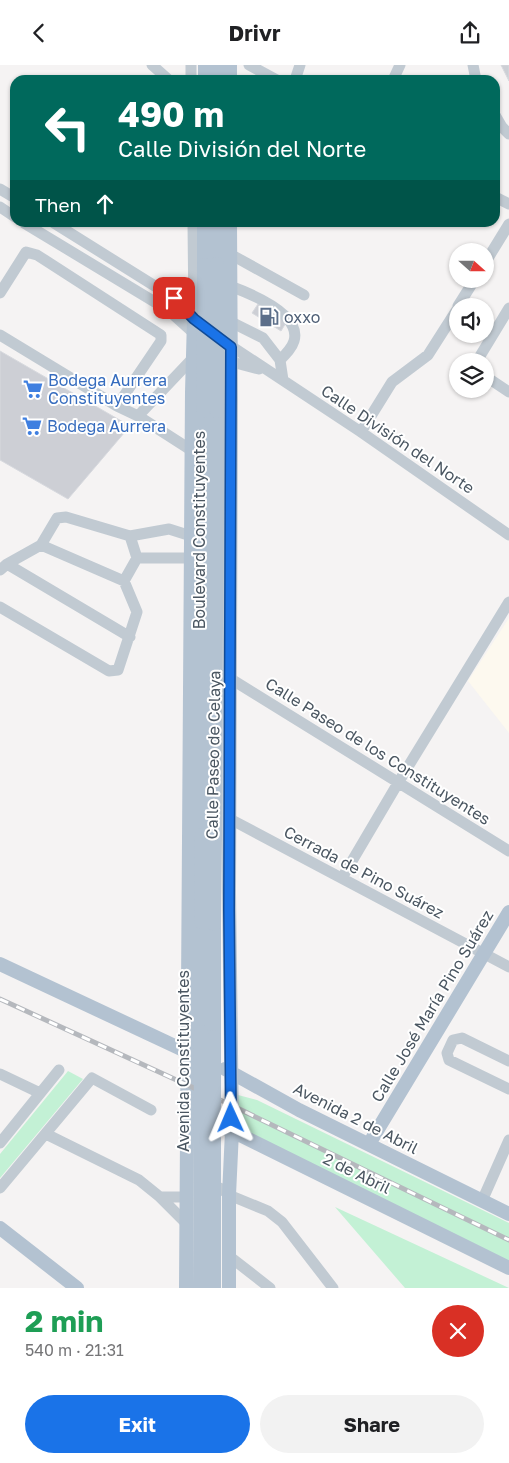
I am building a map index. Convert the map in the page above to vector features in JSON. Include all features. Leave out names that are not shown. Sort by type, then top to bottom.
[{"type":"main road","name":"Boulevard Constituyentes","points":[[202,837],[210,411],[210,265],[205,227]]},
{"type":"main road","name":"Boulevard Constituyentes","points":[[210,265],[216,227]]},
{"type":"main road","name":"Calle Paseo de Celaya","points":[[229,1288],[228,1195],[232,1131],[229,892],[232,398],[230,227]]},
{"type":"main road","name":"Calle Paseo de Celaya","points":[[186,1288],[188,889],[202,837],[191,559],[194,326]]},
{"type":"main road","name":"Avenida Constituyentes","points":[[202,837],[208,923],[208,1035],[214,1288]]},
{"type":"main road","name":"Calle José María Pino Suárez","points":[[369,1144],[509,912]]},
{"type":"main road","name":"Avenida 2 de Abril","points":[[0,964],[230,1072],[299,1110],[509,1214]]},
{"type":"main road","name":"Avenida Constituyentes","points":[[200,1288],[208,1035]]},
{"type":"main road","name":"2 de Abril","points":[[188,1113],[232,1131],[509,1268]]},
{"type":"main road","points":[[0,1228],[77,1288]]},
{"type":"street","points":[[152,65],[163,75]]},
{"type":"street","points":[[249,65],[268,75]]},
{"type":"street","points":[[500,124],[509,134]]},
{"type":"street","points":[[494,248],[509,224]]},
{"type":"street","points":[[31,227],[194,326]]},
{"type":"street","points":[[37,255],[53,227]]},
{"type":"street","points":[[61,227],[174,298],[194,326]]},
{"type":"street","name":"Calle Paseo de Celaya","points":[[193,227],[194,326]]},
{"type":"street","points":[[0,293],[26,252],[37,255],[161,335],[161,341],[117,406]]},
{"type":"street","points":[[230,254],[304,295]]},
{"type":"street","points":[[193,291],[211,300],[225,295],[230,286],[252,294],[282,313],[290,322],[294,331],[294,340],[288,351],[280,359]]},
{"type":"street","points":[[482,353],[509,308]]},
{"type":"street","points":[[362,432],[392,382],[428,355],[449,321]]},
{"type":"street","points":[[231,322],[262,338],[280,359],[283,380]]},
{"type":"street","name":"Calle División del Norte","points":[[194,326],[231,347],[362,432],[509,535]]},
{"type":"street","name":"Calle División del Norte","points":[[194,326],[232,362],[268,371]]},
{"type":"street","points":[[0,335],[117,406],[138,416],[191,450]]},
{"type":"street","points":[[138,416],[193,358]]},
{"type":"street","points":[[192,392],[202,383],[213,382],[225,389],[232,398]]},
{"type":"street","points":[[494,382],[509,392]]},
{"type":"street","points":[[3,567],[41,545],[56,518],[66,517],[130,536],[169,529],[191,536]]},
{"type":"street","points":[[124,581],[137,558],[130,536]]},
{"type":"street","points":[[0,607],[109,671],[118,670],[137,613],[124,581],[41,545]]},
{"type":"street","points":[[137,558],[191,559]]},
{"type":"street","points":[[3,567],[130,637]]},
{"type":"street","points":[[342,878],[509,602]]},
{"type":"street","name":"Calle Paseo de los Constituyentes","points":[[231,679],[509,851]]},
{"type":"street","name":"Cerrada de Pino Suárez","points":[[230,819],[509,967]]},
{"type":"street","points":[[202,837],[198,852],[207,855],[219,855],[226,849],[229,841]]},
{"type":"street","points":[[188,889],[194,883],[210,879],[224,885],[229,892]]},
{"type":"street","points":[[188,1021],[196,1032],[208,1040],[222,1042],[230,1038]]},
{"type":"street","points":[[509,1061],[462,1038],[453,1040],[447,1053],[449,1060],[509,1089]]},
{"type":"street","points":[[0,1143],[59,1070]]},
{"type":"street","points":[[0,1074],[40,1093]]},
{"type":"street","points":[[0,1188],[92,1078],[151,1110]]},
{"type":"street","points":[[46,1134],[139,1180],[160,1197],[186,1223]]},
{"type":"street","points":[[482,1201],[509,1140]]},
{"type":"street","points":[[160,1197],[186,1194],[194,1184],[208,1183],[222,1189],[228,1195],[268,1211],[282,1222],[333,1288]]},
{"type":"street","points":[[228,1256],[270,1288]]},
{"type":"shaded area","points":[[509,618],[509,733],[468,681]]},
{"type":"green space","points":[[68,1071],[83,1079],[0,1178],[0,1154]]},
{"type":"green space","points":[[238,1095],[257,1100],[509,1223],[509,1262],[240,1132]]},
{"type":"green space","points":[[335,1207],[509,1288],[405,1288]]},
{"type":"building","points":[[501,65],[509,65],[509,81]]},
{"type":"building","name":"oxxo","points":[[258,304],[287,321],[281,331],[252,313]]},
{"type":"building","name":"Bodega Aurrera Constituyentes","points":[[0,351],[130,426],[68,499],[0,460]]},
{"type":"railway","points":[[0,999],[231,1105],[509,1240]]},
{"type":"place","name":"oxxo","points":[[269,317]]},
{"type":"place","name":"Bodega Aurrera Constituyentes","points":[[33,389]]},
{"type":"place","name":"Bodega Aurrera","points":[[32,426]]},
{"type":"route","points":[[174,298],[194,319],[231,347],[229,910],[231,1118]]}]
